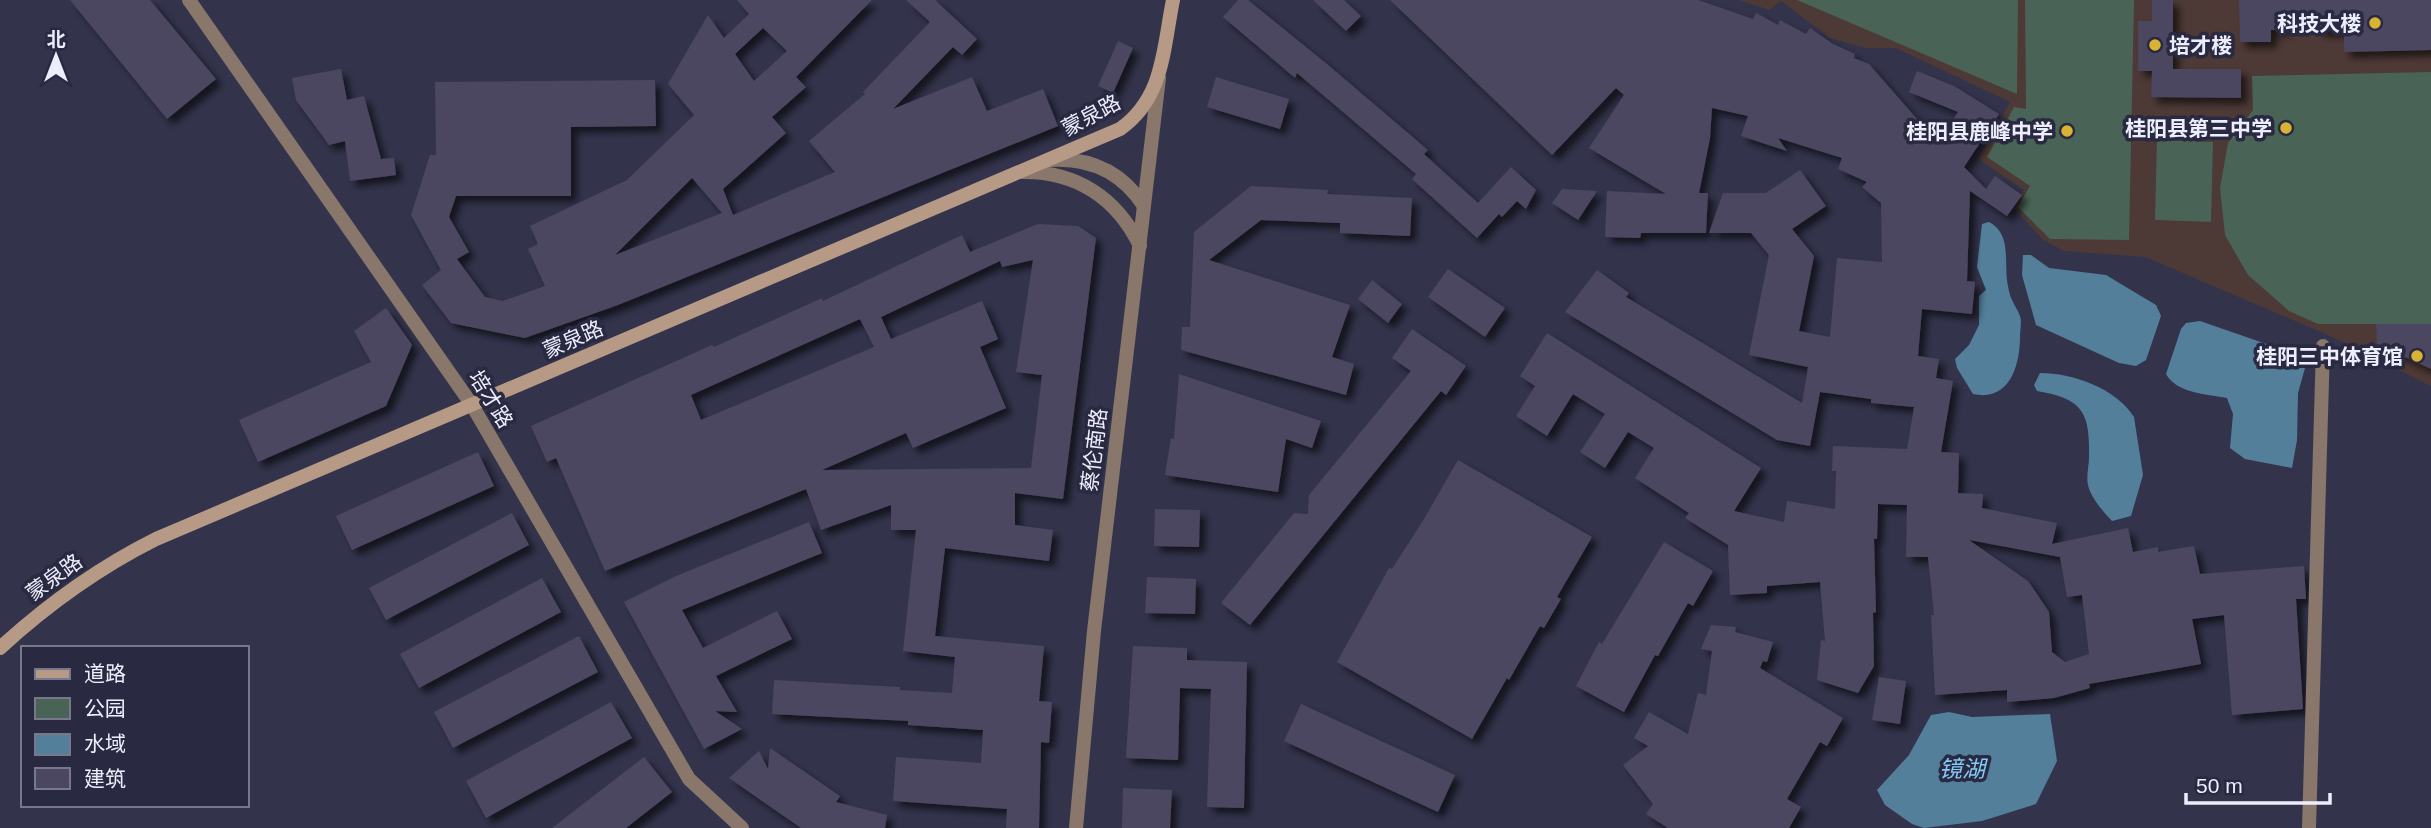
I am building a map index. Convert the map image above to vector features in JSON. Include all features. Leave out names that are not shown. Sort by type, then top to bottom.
[{"type":"main road","points":[[1159,77],[1166,0]]},
{"type":"main road","points":[[1159,77],[1173,0]]},
{"type":"main road","name":"蒙泉路","points":[[0,648],[57,599],[121,556],[192,523],[1107,136],[1132,120],[1149,100],[1159,77]]},
{"type":"street","name":"培才路","points":[[189,0],[471,405],[689,779],[742,828]]},
{"type":"street","name":"蔡伦南路","points":[[1076,828],[1094,631],[1159,77]]},
{"type":"street","points":[[1049,160],[1077,160],[1105,169],[1127,185],[1144,206]]},
{"type":"street","points":[[1022,172],[1058,175],[1092,189],[1116,208],[1139,246]]},
{"type":"street","points":[[2309,828],[2323,346]]},
{"type":"shaded area","name":"桂阳县第三中学","points":[[1739,0],[2431,0],[2431,386],[2328,335],[2145,257],[2064,251],[2043,240],[2014,208],[2024,190],[1978,159],[2010,102],[1896,48],[1865,48],[1830,38],[1781,1],[1769,10]]},
{"type":"green space","points":[[1797,0],[2018,0],[2017,94]]},
{"type":"green space","points":[[2025,0],[2134,0],[2129,240],[2050,239],[2018,207],[2030,186],[1987,157],[2014,107],[2026,109]]},
{"type":"green space","points":[[2431,72],[2431,324],[2318,324],[2289,311],[2248,275],[2225,235],[2220,188],[2228,143],[2253,110],[2252,76]]},
{"type":"green space","points":[[2157,140],[2213,142],[2211,222],[2155,220]]},
{"type":"water","points":[[1989,222],[1997,228],[2004,242],[2009,291],[2021,323],[2015,370],[2004,387],[1996,393],[1985,395],[1973,394],[1957,368],[1955,359],[1969,345],[1979,325],[1979,296],[1986,290],[1977,267],[1982,224]]},
{"type":"water","points":[[2023,255],[2031,255],[2049,268],[2106,275],[2156,305],[2161,316],[2146,360],[2136,366],[2119,363],[2036,325],[2022,275]]},
{"type":"water","points":[[2200,321],[2301,356],[2305,368],[2298,393],[2297,440],[2292,468],[2245,459],[2230,448],[2233,414],[2227,398],[2185,389],[2171,381],[2166,374],[2181,329],[2186,323]]},
{"type":"water","points":[[2040,373],[2079,379],[2105,390],[2134,417],[2143,475],[2131,516],[2112,521],[2094,499],[2087,482],[2089,442],[2085,418],[2081,410],[2065,398],[2037,391],[2034,385]]},
{"type":"water","name":"镜湖","points":[[1949,712],[1972,717],[2050,714],[2057,761],[2036,804],[1982,821],[1924,828],[1912,824],[1885,805],[1877,790],[1909,755],[1931,715]]},
{"type":"building","points":[[70,0],[150,0],[216,79],[167,119]]},
{"type":"building","points":[[737,0],[872,0],[796,77],[806,87],[772,117],[786,133],[723,189],[733,215],[835,172],[809,141],[865,94],[863,92],[930,22],[906,0],[935,0],[977,39],[962,55],[953,47],[893,109],[972,77],[987,111],[1043,89],[1058,126],[618,305],[525,338],[451,323],[422,285],[441,270],[411,215],[430,155],[436,155],[435,82],[655,80],[656,126],[571,127],[571,196],[456,196],[449,217],[469,252],[457,259],[485,297],[503,301],[545,286],[528,249],[538,244],[530,226],[627,180],[694,115],[668,84],[708,15],[724,38],[749,14]],"holes":[[[763,28],[787,51],[754,81],[735,54]],[[692,178],[722,213],[615,255]]]},
{"type":"building","points":[[1238,0],[1248,0],[1327,64],[1428,150],[1424,154],[1478,203],[1511,167],[1536,190],[1526,209],[1517,201],[1502,217],[1499,214],[1477,238],[1412,179],[1416,174],[1297,73],[1295,78],[1223,17]]},
{"type":"building","points":[[1313,0],[1344,0],[1361,16],[1346,31]]},
{"type":"building","points":[[1390,0],[1698,0],[1753,19],[1756,13],[1778,25],[1780,20],[1806,34],[1810,28],[1833,44],[1855,54],[1854,58],[1869,64],[1938,143],[1958,112],[1909,92],[1917,71],[1954,86],[1999,114],[1964,167],[1986,189],[1995,176],[2022,195],[2007,216],[1970,191],[1967,281],[1975,282],[1972,314],[1922,309],[1918,356],[1939,359],[1936,378],[1953,381],[1941,452],[1959,453],[1958,493],[1983,494],[1982,508],[2057,523],[2052,544],[2128,528],[2133,552],[2158,547],[2158,552],[2194,546],[2200,574],[2304,566],[2306,599],[2296,599],[2303,709],[2232,715],[2224,615],[2192,619],[2201,664],[2089,684],[2090,688],[2054,698],[2007,702],[2007,690],[1935,695],[1931,615],[1934,615],[1928,557],[1906,557],[1907,505],[1878,504],[1877,539],[1874,539],[1874,666],[1858,693],[1817,680],[1821,640],[1825,641],[1820,582],[1767,586],[1767,593],[1730,595],[1728,545],[1685,518],[1689,513],[1635,478],[1654,448],[1628,432],[1605,468],[1580,452],[1605,414],[1573,394],[1547,436],[1516,416],[1535,386],[1520,376],[1547,333],[1761,468],[1734,511],[1784,522],[1787,501],[1835,509],[1836,471],[1832,471],[1833,446],[1907,449],[1914,407],[1871,403],[1871,399],[1820,392],[1810,446],[1777,440],[1565,312],[1597,270],[1629,293],[1626,297],[1802,403],[1808,367],[1749,355],[1769,255],[1751,233],[1709,233],[1723,193],[1766,193],[1800,170],[1826,206],[1792,229],[1814,256],[1799,331],[1830,337],[1837,258],[1882,262],[1881,203],[1862,187],[1867,182],[1838,169],[1842,158],[1778,138],[1787,151],[1741,136],[1748,116],[1712,108],[1710,138],[1699,193],[1708,193],[1706,233],[1641,233],[1640,238],[1605,237],[1607,191],[1666,194],[1589,148],[1624,95],[1616,88],[1552,155]],"holes":[[[1969,540],[2060,557],[2067,597],[2082,595],[2089,654],[2065,662],[2052,652],[2049,612],[2028,581]]]},
{"type":"building","name":"培才楼","points":[[2152,0],[2173,0],[2173,69],[2241,69],[2241,98],[2151,97],[2152,71],[2138,71],[2138,21],[2152,21]]},
{"type":"building","name":"科技大楼","points":[[2239,0],[2431,0],[2431,50],[2344,52],[2344,31],[2318,31],[2318,16],[2285,17],[2285,30],[2271,30],[2271,42],[2240,42]]},
{"type":"building","points":[[1118,41],[1133,48],[1113,93],[1098,86]]},
{"type":"building","points":[[341,69],[347,100],[364,96],[381,159],[394,158],[396,175],[350,181],[345,141],[329,145],[296,100],[292,78]]},
{"type":"building","points":[[1216,77],[1289,99],[1280,129],[1207,107]]},
{"type":"building","points":[[1251,186],[1328,190],[1327,194],[1412,198],[1410,236],[1340,233],[1340,223],[1261,220],[1209,260],[1350,305],[1332,357],[1354,364],[1346,395],[1181,350],[1182,327],[1190,327],[1194,232]]},
{"type":"building","points":[[1562,189],[1597,191],[1578,220],[1552,203]]},
{"type":"building","points":[[1038,224],[1078,226],[1096,238],[1063,499],[1015,493],[1015,525],[1053,530],[1049,561],[945,548],[935,636],[1044,646],[1039,701],[1052,702],[1049,743],[1041,742],[1039,828],[1006,828],[1007,809],[893,801],[896,757],[981,763],[983,730],[908,725],[908,721],[772,714],[774,680],[900,687],[900,690],[952,693],[955,657],[903,651],[916,530],[891,530],[891,505],[821,530],[806,489],[605,571],[556,458],[547,462],[531,426],[712,345],[714,347],[822,298],[823,301],[962,235],[970,252]],"holes":[[[1033,260],[1016,372],[1042,375],[1031,468],[822,470],[906,433],[913,448],[1006,408],[980,347],[998,339],[982,301],[891,339],[881,317],[1000,261],[1002,267]],[[860,319],[874,347],[701,420],[691,395]]]},
{"type":"building","points":[[1448,269],[1505,308],[1485,337],[1428,297]]},
{"type":"building","points":[[1372,280],[1402,304],[1388,323],[1358,299]]},
{"type":"building","points":[[386,308],[412,345],[386,406],[258,462],[239,420],[371,362],[354,331]]},
{"type":"building","name":"桂阳三中体育馆","points":[[2376,324],[2431,324],[2431,369],[2377,344]]},
{"type":"building","points":[[1412,329],[1466,366],[1446,395],[1441,391],[1250,625],[1221,603],[1294,513],[1308,514],[1309,495],[1411,371],[1392,358]]},
{"type":"building","points":[[1179,374],[1321,421],[1312,448],[1286,439],[1278,492],[1165,475],[1171,438],[1174,439]]},
{"type":"building","points":[[478,452],[494,486],[352,550],[336,516]]},
{"type":"building","points":[[1458,460],[1592,537],[1557,597],[1561,599],[1544,628],[1540,626],[1472,739],[1337,662],[1389,568],[1392,569],[1424,519]]},
{"type":"building","points":[[1155,509],[1200,510],[1199,547],[1154,546]]},
{"type":"building","points":[[512,513],[529,545],[386,620],[369,588]]},
{"type":"building","points":[[809,522],[822,553],[682,610],[703,648],[777,611],[792,639],[716,676],[737,712],[715,711],[742,729],[704,749],[624,602],[676,576]]},
{"type":"building","points":[[1664,542],[1713,571],[1693,606],[1688,603],[1658,656],[1655,655],[1624,712],[1576,686],[1599,642],[1602,644]]},
{"type":"building","points":[[1147,577],[1196,579],[1195,614],[1145,613]]},
{"type":"building","points":[[542,578],[561,612],[419,688],[400,654]]},
{"type":"building","points":[[1711,625],[1736,627],[1735,632],[1773,642],[1767,662],[1763,661],[1760,668],[1843,718],[1827,746],[1820,742],[1787,799],[1801,807],[1789,828],[1668,828],[1646,814],[1653,804],[1623,765],[1648,746],[1634,738],[1649,712],[1688,734],[1698,693],[1706,695],[1712,651],[1701,649]]},
{"type":"building","points":[[579,636],[598,672],[453,748],[434,712]]},
{"type":"building","points":[[1133,646],[1187,648],[1187,660],[1247,662],[1244,808],[1207,807],[1211,689],[1180,688],[1178,760],[1126,758]]},
{"type":"building","points":[[1879,677],[1906,681],[1900,724],[1872,720]]},
{"type":"building","points":[[611,702],[632,738],[486,818],[466,781]]},
{"type":"building","points":[[1301,704],[1455,775],[1438,812],[1284,741]]},
{"type":"building","points":[[770,748],[840,796],[836,802],[887,815],[885,828],[801,828],[729,778],[759,751],[768,769]]},
{"type":"building","points":[[644,757],[672,792],[626,828],[552,828]]},
{"type":"building","points":[[1123,788],[1172,790],[1170,828],[1122,828]]},
{"type":"place","name":"科技大楼","points":[[2375,23]]},
{"type":"place","name":"培才楼","points":[[2155,45]]},
{"type":"place","name":"桂阳县第三中学","points":[[2286,128]]},
{"type":"place","name":"桂阳县鹿峰中学","points":[[2067,131]]},
{"type":"place","name":"桂阳三中体育馆","points":[[2417,356]]}]
